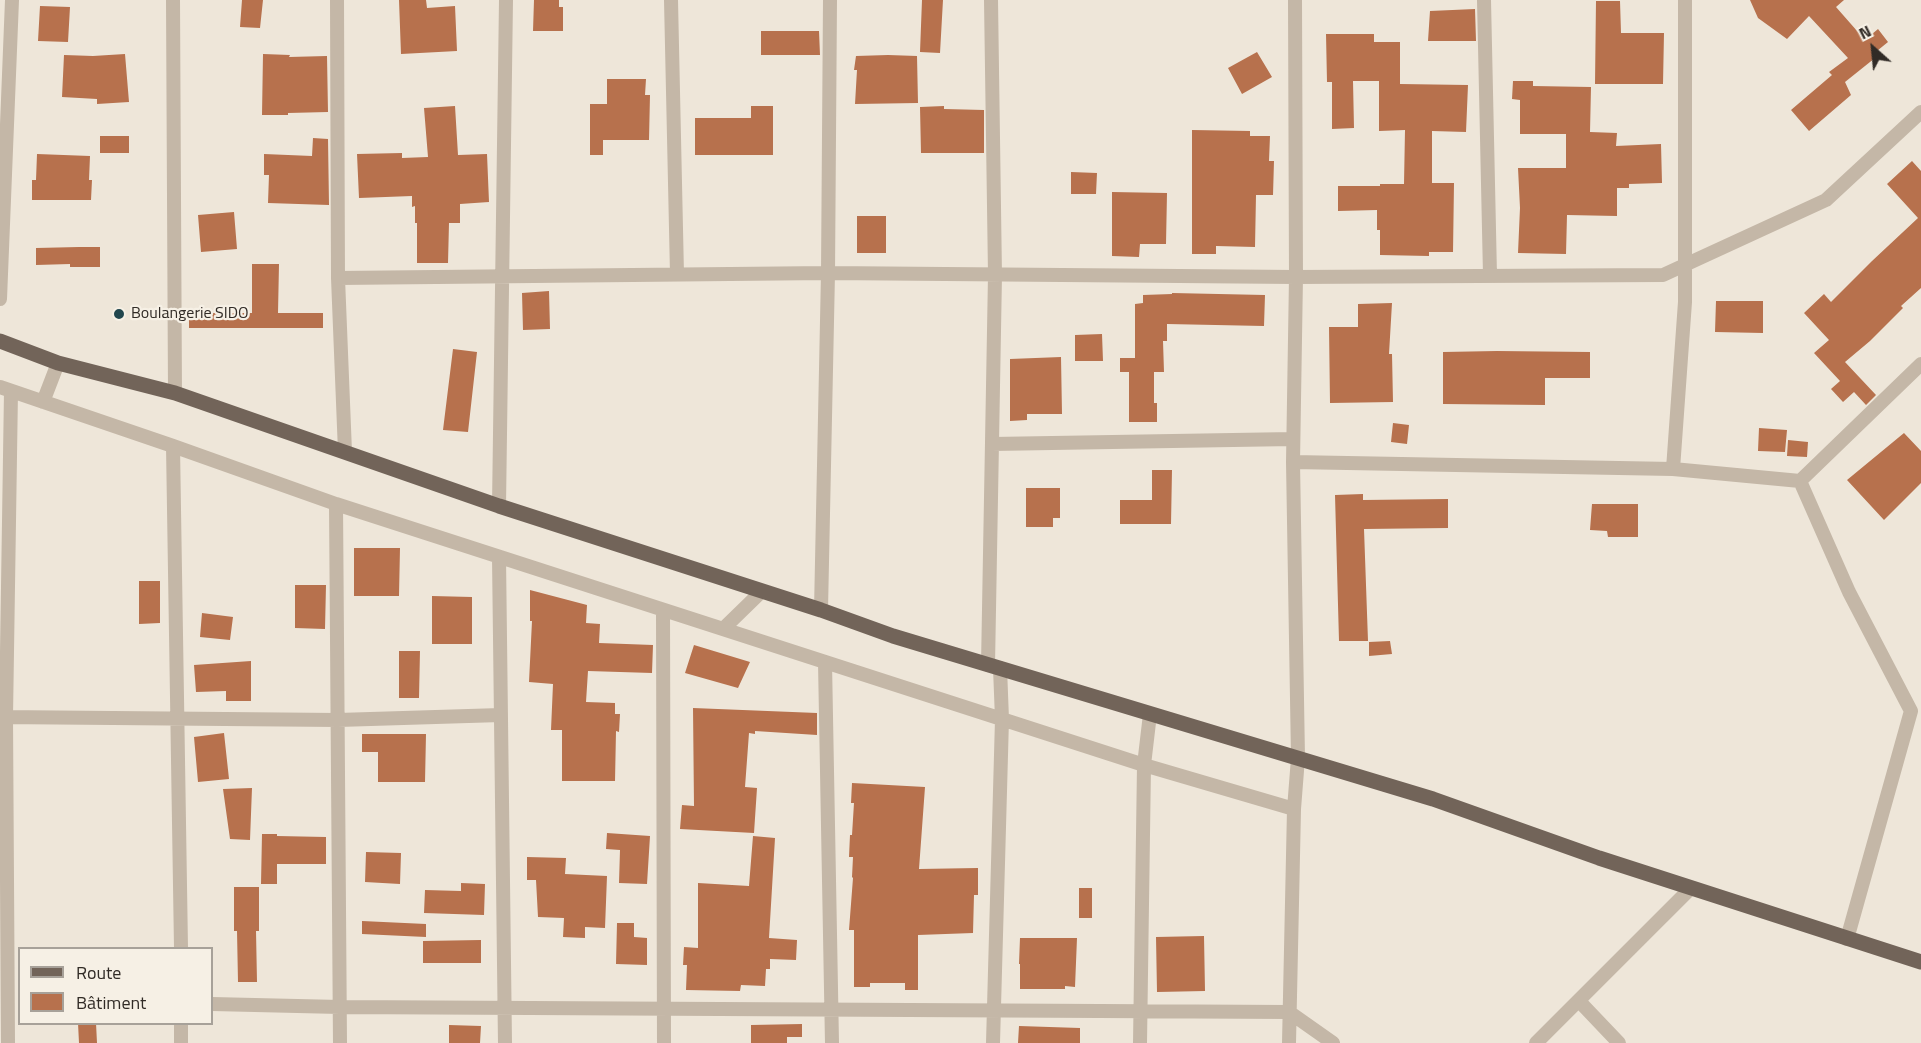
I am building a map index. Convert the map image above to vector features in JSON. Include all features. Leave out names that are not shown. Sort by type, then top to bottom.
[{"type":"main road","points":[[0,340],[58,363],[175,393],[499,506],[821,610],[893,636],[1433,799],[1599,858],[1921,962]]},
{"type":"street","points":[[0,299],[12,0]]},
{"type":"street","points":[[173,0],[175,393]]},
{"type":"street","points":[[337,0],[338,278],[345,452]]},
{"type":"street","points":[[499,506],[506,0]]},
{"type":"street","points":[[671,0],[676,274]]},
{"type":"street","points":[[821,610],[828,273],[830,0]]},
{"type":"street","points":[[991,0],[994,666],[1002,719],[993,1043]]},
{"type":"street","points":[[1289,1043],[1294,809],[1298,758],[1293,462],[1296,277],[1295,0]]},
{"type":"street","points":[[1484,0],[1490,275]]},
{"type":"street","points":[[1672,470],[1685,302],[1685,0]]},
{"type":"street","points":[[338,278],[828,273],[1296,277],[1663,275],[1826,200],[1921,112]]},
{"type":"street","points":[[43,402],[58,363]]},
{"type":"street","points":[[1293,462],[1672,470],[1800,481],[1921,364]]},
{"type":"street","points":[[8,1043],[3,717],[5,389],[336,504],[1144,765],[1294,809]]},
{"type":"street","points":[[992,444],[1293,438]]},
{"type":"street","points":[[173,446],[181,947]]},
{"type":"street","points":[[1800,481],[1849,592],[1911,711],[1846,939]]},
{"type":"street","points":[[336,504],[340,1043]]},
{"type":"street","points":[[499,557],[504,1043]]},
{"type":"street","points":[[723,629],[761,592]]},
{"type":"street","points":[[663,610],[664,1043]]},
{"type":"street","points":[[825,662],[832,1043]]},
{"type":"street","points":[[1140,1043],[1144,765],[1150,714]]},
{"type":"street","points":[[3,717],[338,720],[501,715]]},
{"type":"street","points":[[1536,1043],[1691,888]]},
{"type":"street","points":[[1579,1001],[1619,1043]]},
{"type":"street","points":[[213,1004],[340,1007],[1289,1012],[1333,1043]]},
{"type":"street","points":[[181,1025],[181,1043]]},
{"type":"building","points":[[242,0],[263,0],[260,28],[240,27]]},
{"type":"building","points":[[399,0],[426,0],[427,8],[455,6],[457,51],[401,54]]},
{"type":"building","points":[[534,0],[559,0],[559,7],[563,7],[563,31],[533,31]]},
{"type":"building","points":[[922,0],[943,0],[940,53],[920,52]]},
{"type":"building","points":[[1750,0],[1844,0],[1836,7],[1865,40],[1878,29],[1888,42],[1872,55],[1875,58],[1845,82],[1851,95],[1809,131],[1791,110],[1832,75],[1829,72],[1848,58],[1809,16],[1787,39],[1758,18]]},
{"type":"building","points":[[1596,1],[1620,1],[1621,33],[1664,33],[1663,84],[1595,84]]},
{"type":"building","points":[[40,6],[70,7],[68,42],[38,41]]},
{"type":"building","points":[[1475,9],[1476,41],[1428,41],[1430,11]]},
{"type":"building","points":[[761,31],[819,31],[820,55],[761,55]]},
{"type":"building","points":[[1326,34],[1374,34],[1374,42],[1400,42],[1400,84],[1468,85],[1466,132],[1432,131],[1432,183],[1454,183],[1453,252],[1429,252],[1429,256],[1380,255],[1377,210],[1338,211],[1338,186],[1404,184],[1405,130],[1379,131],[1379,81],[1353,81],[1354,128],[1332,129],[1332,82],[1327,82]]},
{"type":"building","points":[[1257,52],[1272,77],[1242,94],[1228,68]]},
{"type":"building","points":[[125,54],[129,102],[97,104],[97,99],[62,97],[64,55]]},
{"type":"building","points":[[263,54],[290,55],[289,57],[327,56],[328,112],[262,115]]},
{"type":"building","points":[[856,56],[917,56],[918,103],[855,104]]},
{"type":"building","points":[[607,79],[646,79],[645,95],[650,95],[649,140],[603,140],[603,155],[590,155],[590,104],[607,104]]},
{"type":"building","points":[[1513,81],[1533,81],[1533,86],[1591,87],[1590,132],[1617,133],[1616,146],[1661,144],[1662,183],[1629,184],[1629,188],[1617,188],[1617,216],[1567,215],[1566,254],[1518,253],[1520,208],[1518,168],[1566,168],[1566,134],[1520,134],[1520,100],[1512,99]]},
{"type":"building","points":[[455,106],[458,155],[487,154],[489,202],[460,204],[460,223],[449,223],[448,263],[417,263],[417,223],[415,223],[415,206],[412,207],[412,196],[359,198],[357,154],[402,153],[402,158],[428,157],[424,108]]},
{"type":"building","points":[[751,106],[773,106],[773,155],[695,155],[695,118],[751,118]]},
{"type":"building","points":[[944,106],[944,109],[984,110],[984,153],[921,153],[920,107]]},
{"type":"building","points":[[1192,130],[1250,131],[1250,136],[1270,136],[1269,161],[1274,161],[1273,195],[1256,195],[1255,247],[1216,246],[1216,254],[1192,254]]},
{"type":"building","points":[[100,136],[129,136],[129,153],[100,153]]},
{"type":"building","points":[[313,138],[328,139],[329,205],[268,203],[269,175],[264,175],[264,154],[312,156]]},
{"type":"building","points":[[37,154],[90,156],[91,200],[32,200],[32,180],[36,180]]},
{"type":"building","points":[[1912,161],[1921,171],[1921,288],[1901,306],[1903,308],[1870,341],[1845,362],[1876,395],[1866,405],[1854,392],[1843,402],[1831,389],[1840,381],[1814,353],[1829,340],[1804,313],[1824,294],[1831,302],[1918,218],[1887,184]]},
{"type":"building","points":[[1071,172],[1097,173],[1096,194],[1071,194]]},
{"type":"building","points":[[1112,192],[1167,193],[1166,244],[1140,244],[1139,257],[1112,256]]},
{"type":"building","points":[[234,212],[237,249],[201,252],[198,215]]},
{"type":"building","points":[[857,216],[886,216],[886,253],[857,253]]},
{"type":"building","points":[[100,247],[100,267],[70,267],[70,264],[36,265],[36,248]]},
{"type":"building","points":[[252,264],[279,264],[278,313],[323,313],[323,328],[189,328],[189,313],[252,313]]},
{"type":"building","points":[[549,291],[550,329],[523,330],[522,293]]},
{"type":"building","points":[[1172,293],[1265,295],[1264,326],[1167,324],[1167,341],[1163,341],[1164,372],[1154,372],[1154,403],[1157,403],[1157,422],[1129,422],[1129,372],[1120,372],[1120,358],[1135,358],[1135,304],[1143,303],[1143,295]]},
{"type":"building","points":[[1716,301],[1763,301],[1763,333],[1715,332]]},
{"type":"building","points":[[1392,303],[1389,354],[1392,354],[1393,402],[1330,403],[1329,327],[1358,327],[1358,304]]},
{"type":"building","points":[[1102,334],[1103,361],[1075,361],[1075,335]]},
{"type":"building","points":[[453,349],[477,352],[468,432],[443,430]]},
{"type":"building","points":[[1443,352],[1590,352],[1590,378],[1545,378],[1545,405],[1443,404]]},
{"type":"building","points":[[1061,357],[1062,414],[1027,414],[1027,420],[1010,421],[1010,359]]},
{"type":"building","points":[[1393,423],[1409,425],[1407,444],[1391,442]]},
{"type":"building","points":[[1759,428],[1787,430],[1785,452],[1758,451]]},
{"type":"building","points":[[1904,433],[1921,451],[1921,483],[1884,520],[1847,480]]},
{"type":"building","points":[[1788,440],[1808,442],[1807,457],[1787,456]]},
{"type":"building","points":[[1152,470],[1172,470],[1171,524],[1120,524],[1120,500],[1152,500]]},
{"type":"building","points":[[1026,488],[1060,488],[1060,518],[1053,518],[1053,527],[1026,527]]},
{"type":"building","points":[[1363,494],[1363,500],[1448,499],[1448,528],[1364,529],[1368,641],[1339,641],[1335,495]]},
{"type":"building","points":[[1592,504],[1638,504],[1638,537],[1608,537],[1607,531],[1590,530]]},
{"type":"building","points":[[354,548],[400,548],[399,596],[354,596]]},
{"type":"building","points":[[139,581],[160,581],[160,623],[139,624]]},
{"type":"building","points":[[295,585],[326,585],[325,629],[295,628]]},
{"type":"building","points":[[530,590],[587,605],[586,623],[600,624],[599,643],[653,645],[652,673],[588,671],[586,702],[615,703],[615,714],[620,714],[619,732],[616,731],[615,781],[562,781],[562,730],[551,730],[553,684],[529,682],[532,621],[530,621]]},
{"type":"building","points":[[432,596],[472,597],[472,644],[432,644]]},
{"type":"building","points":[[202,613],[233,617],[230,640],[200,637]]},
{"type":"building","points":[[1390,641],[1392,654],[1369,656],[1369,642]]},
{"type":"building","points":[[694,645],[750,662],[738,688],[685,673]]},
{"type":"building","points":[[399,651],[420,651],[419,698],[399,698]]},
{"type":"building","points":[[251,661],[251,701],[226,701],[226,691],[196,692],[194,665]]},
{"type":"building","points":[[693,708],[817,713],[817,735],[755,731],[755,734],[749,733],[745,787],[757,788],[754,833],[680,829],[682,805],[694,806]]},
{"type":"building","points":[[224,733],[229,779],[198,782],[194,737]]},
{"type":"building","points":[[362,734],[426,734],[425,782],[378,782],[378,752],[362,752]]},
{"type":"building","points":[[852,783],[925,787],[919,869],[978,868],[978,895],[974,895],[973,933],[918,935],[918,990],[905,990],[905,983],[870,983],[870,987],[854,987],[854,930],[849,930],[853,878],[853,857],[849,857],[854,803],[851,803]]},
{"type":"building","points":[[252,788],[250,840],[230,839],[223,789]]},
{"type":"building","points":[[607,833],[650,836],[647,884],[619,883],[620,850],[606,849]]},
{"type":"building","points":[[262,834],[326,837],[326,864],[277,864],[277,884],[261,884]]},
{"type":"building","points":[[753,836],[775,838],[769,938],[797,940],[796,960],[770,959],[770,969],[766,969],[765,986],[741,985],[740,991],[686,990],[687,965],[683,965],[684,947],[698,948],[698,883],[749,886]]},
{"type":"building","points":[[366,852],[401,853],[400,884],[365,882]]},
{"type":"building","points":[[527,857],[566,858],[565,874],[607,876],[605,928],[585,927],[585,938],[563,937],[564,918],[538,917],[536,880],[527,880]]},
{"type":"building","points":[[461,883],[485,884],[484,915],[424,913],[425,890],[461,891]]},
{"type":"building","points":[[234,887],[259,887],[259,931],[256,931],[257,982],[238,982],[237,931],[234,931]]},
{"type":"building","points":[[1079,888],[1092,888],[1092,918],[1079,918]]},
{"type":"building","points":[[362,921],[426,924],[426,937],[362,934]]},
{"type":"building","points":[[617,923],[634,923],[634,937],[647,938],[647,965],[616,964]]},
{"type":"building","points":[[1204,936],[1205,991],[1157,992],[1156,937]]},
{"type":"building","points":[[1020,938],[1077,938],[1075,987],[1020,989]]},
{"type":"building","points":[[481,940],[481,963],[423,963],[423,941]]},
{"type":"building","points":[[802,1024],[802,1037],[787,1037],[787,1043],[751,1043],[751,1025]]},
{"type":"building","points":[[78,1025],[96,1025],[97,1043],[79,1043]]},
{"type":"building","points":[[449,1025],[481,1026],[480,1043],[449,1043]]},
{"type":"building","points":[[1019,1026],[1080,1028],[1080,1043],[1018,1043]]},
{"type":"place","name":"Boulangerie SIDO","points":[[119,314]]}]
